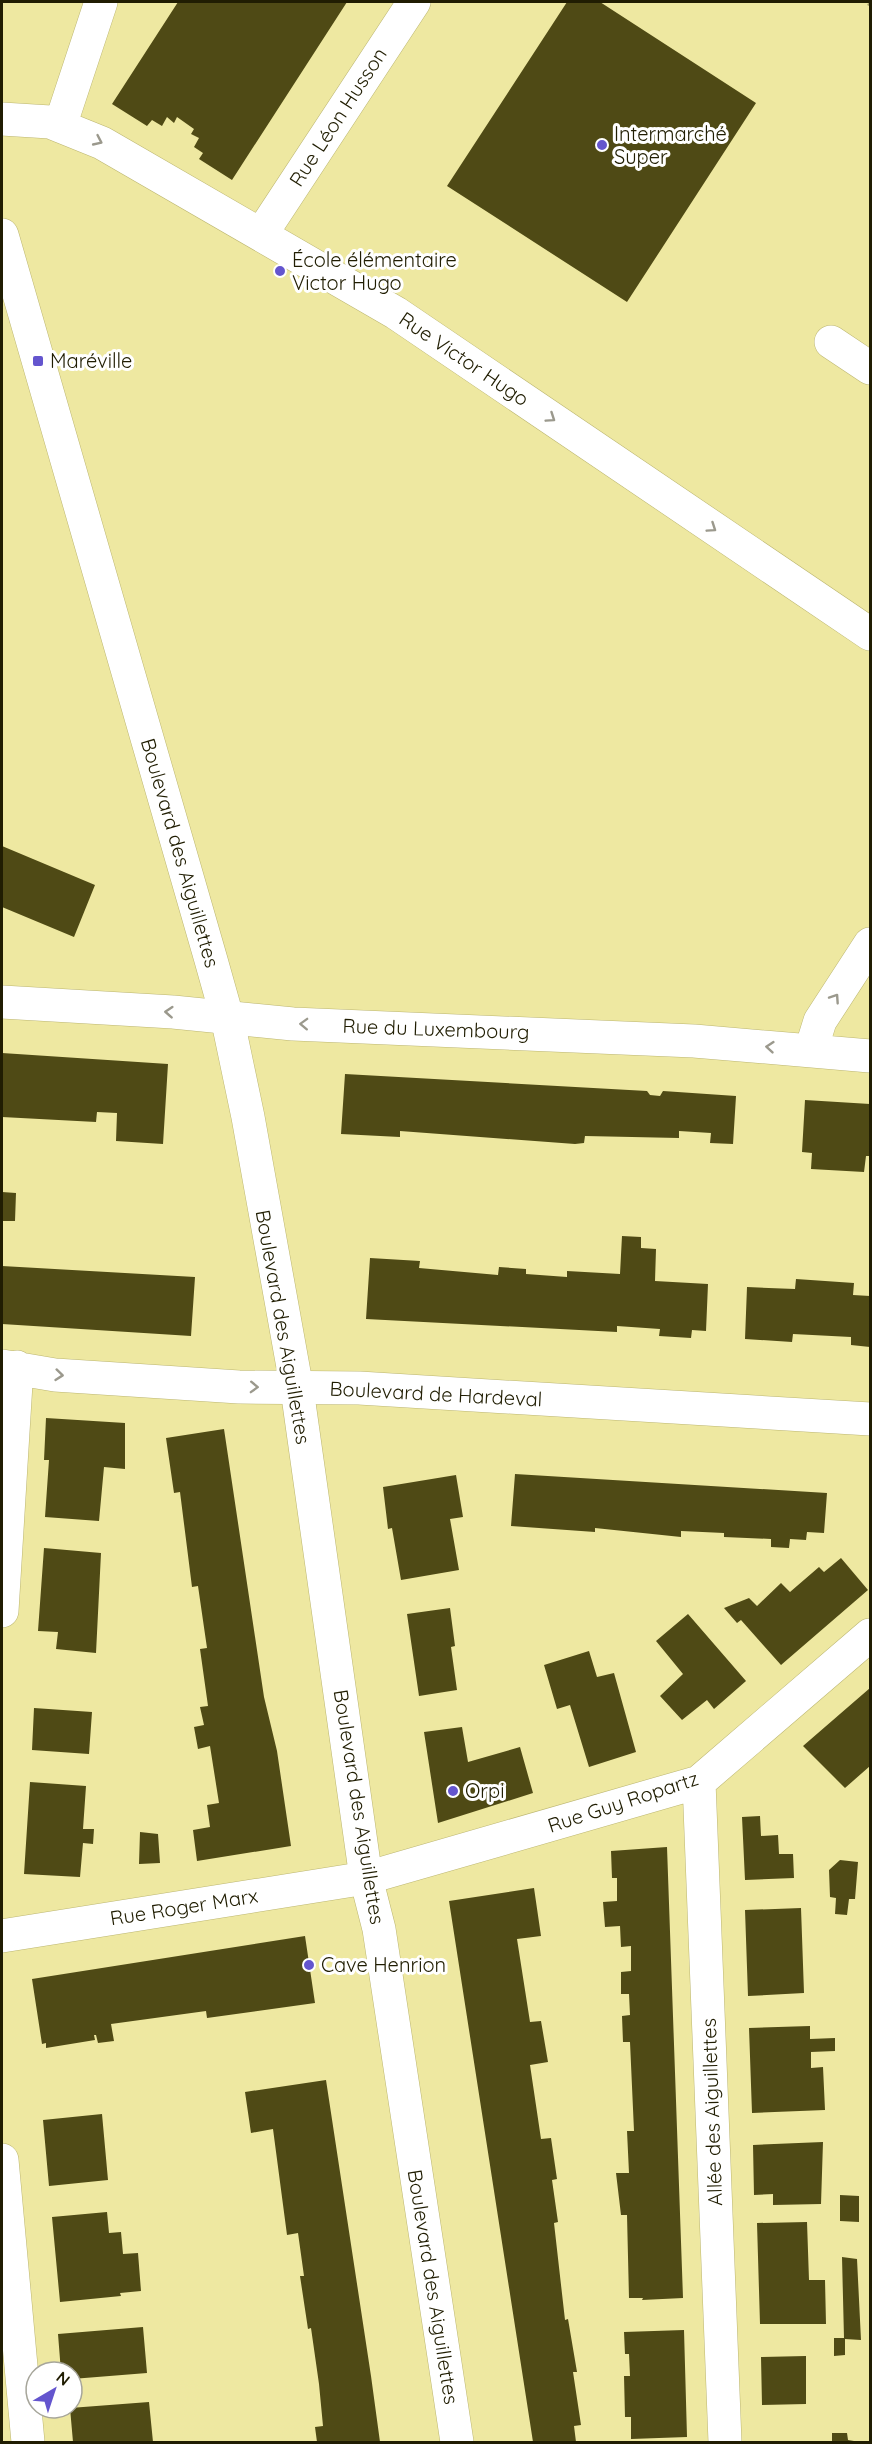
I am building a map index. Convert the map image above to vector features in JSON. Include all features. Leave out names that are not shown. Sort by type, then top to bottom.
[{"type":"street","points":[[60,126],[101,2]]},
{"type":"street","name":"Rue Léon Husson","points":[[262,233],[414,2]]},
{"type":"street","name":"Rue Victor Hugo","points":[[2,119],[51,122],[121,153],[262,233],[396,313],[870,634]]},
{"type":"street","name":"Boulevard des Aiguillettes","points":[[2,235],[6,269],[227,1017],[248,1117],[297,1389],[366,1878],[379,1929],[457,2442]]},
{"type":"street","points":[[831,342],[870,368]]},
{"type":"street","points":[[811,1050],[814,1033],[820,1021],[870,944]]},
{"type":"street","name":"Rue du Luxembourg","points":[[2,1002],[227,1017],[292,1024],[584,1035],[870,1056]]},
{"type":"street","points":[[2,1611],[9,1367]]},
{"type":"street","name":"Boulevard de Hardeval","points":[[9,1367],[55,1376],[297,1389],[359,1388],[870,1419]]},
{"type":"street","name":"Rue Guy Ropartz","points":[[366,1878],[699,1782],[870,1635]]},
{"type":"street","name":"Allée des Aiguillettes","points":[[699,1782],[725,2442]]},
{"type":"street","name":"Rue Roger Marx","points":[[2,1936],[366,1878]]},
{"type":"street","points":[[2,2160],[28,2442]]},
{"type":"building","points":[[178,2],[347,2],[232,180],[199,159],[203,153],[194,147],[199,138],[191,134],[194,129],[177,117],[174,123],[167,117],[162,126],[152,120],[147,126],[112,104]]},
{"type":"building","name":"Intermarché Super","points":[[567,2],[600,2],[756,103],[627,302],[447,186]]},
{"type":"building","points":[[2,846],[95,885],[74,937],[2,907]]},
{"type":"building","points":[[2,1053],[168,1064],[163,1144],[116,1141],[117,1113],[97,1112],[96,1122],[2,1117]]},
{"type":"building","points":[[345,1074],[647,1091],[650,1095],[660,1096],[663,1091],[736,1096],[733,1144],[710,1143],[711,1133],[679,1131],[679,1138],[585,1136],[584,1143],[575,1144],[400,1131],[400,1137],[341,1134]]},
{"type":"building","points":[[805,1100],[870,1104],[870,1156],[866,1156],[864,1172],[811,1169],[812,1153],[802,1152]]},
{"type":"building","points":[[2,1192],[16,1193],[15,1221],[2,1221]]},
{"type":"building","points":[[622,1236],[641,1237],[641,1248],[656,1249],[655,1281],[708,1284],[706,1331],[692,1330],[691,1338],[659,1336],[660,1329],[617,1326],[617,1332],[366,1319],[370,1258],[420,1261],[419,1268],[498,1275],[499,1267],[526,1269],[526,1274],[567,1277],[567,1271],[620,1274]]},
{"type":"building","points":[[2,1266],[195,1277],[191,1336],[2,1324]]},
{"type":"building","points":[[796,1279],[854,1283],[853,1295],[870,1296],[870,1347],[851,1345],[851,1337],[793,1334],[792,1342],[745,1339],[747,1287],[795,1289]]},
{"type":"building","points":[[46,1418],[125,1423],[125,1469],[104,1467],[99,1521],[45,1517],[49,1460],[44,1460]]},
{"type":"building","points":[[224,1429],[264,1697],[277,1751],[291,1846],[197,1861],[193,1830],[210,1827],[207,1805],[219,1803],[210,1746],[198,1749],[194,1727],[204,1725],[200,1707],[208,1706],[200,1649],[207,1648],[198,1586],[192,1587],[180,1492],[174,1493],[166,1438]]},
{"type":"building","points":[[515,1474],[827,1493],[824,1533],[807,1532],[806,1540],[790,1539],[789,1548],[771,1547],[771,1539],[724,1537],[724,1533],[681,1531],[681,1537],[595,1528],[595,1532],[511,1526]]},
{"type":"building","points":[[456,1475],[463,1517],[450,1519],[459,1570],[401,1580],[392,1528],[388,1529],[383,1487]]},
{"type":"building","points":[[44,1548],[101,1553],[96,1653],[56,1649],[58,1632],[38,1631]]},
{"type":"building","points":[[841,1558],[868,1590],[781,1665],[741,1620],[737,1623],[724,1608],[749,1598],[757,1606],[781,1583],[790,1592],[819,1567],[824,1572]]},
{"type":"building","points":[[450,1608],[455,1646],[451,1647],[457,1690],[419,1696],[407,1614]]},
{"type":"building","points":[[688,1614],[746,1681],[714,1709],[707,1700],[682,1720],[660,1696],[683,1674],[656,1641]]},
{"type":"building","points":[[589,1651],[597,1677],[614,1673],[636,1752],[589,1767],[570,1705],[557,1709],[544,1665]]},
{"type":"building","points":[[870,1688],[870,1766],[845,1788],[803,1746]]},
{"type":"building","points":[[34,1708],[92,1712],[89,1754],[32,1750]]},
{"type":"building","points":[[462,1727],[468,1762],[520,1747],[533,1793],[438,1823],[424,1732]]},
{"type":"building","points":[[30,1782],[86,1786],[83,1829],[94,1829],[93,1844],[83,1843],[80,1877],[24,1874]]},
{"type":"building","points":[[760,1816],[761,1836],[778,1835],[779,1854],[793,1854],[794,1878],[745,1880],[742,1817]]},
{"type":"building","points":[[140,1832],[158,1834],[160,1863],[139,1864]]},
{"type":"building","points":[[667,1847],[683,2298],[642,2300],[643,2298],[629,2298],[627,2215],[621,2215],[616,2173],[629,2173],[627,2131],[634,2131],[630,2042],[623,2042],[622,2016],[630,2015],[629,1994],[621,1994],[621,1972],[631,1971],[631,1946],[621,1947],[620,1926],[605,1927],[603,1902],[617,1901],[617,1878],[612,1878],[611,1851]]},
{"type":"building","points":[[840,1860],[858,1862],[855,1899],[849,1899],[847,1915],[835,1914],[836,1898],[830,1897],[829,1870]]},
{"type":"building","points":[[534,1888],[541,1936],[517,1939],[530,2022],[541,2021],[548,2062],[530,2065],[541,2139],[551,2138],[557,2179],[552,2180],[558,2222],[554,2223],[565,2320],[568,2319],[577,2372],[573,2372],[581,2425],[574,2426],[576,2442],[533,2442],[449,1901]]},
{"type":"building","points":[[801,1908],[804,1993],[748,1996],[745,1910]]},
{"type":"building","points":[[305,1936],[315,2003],[207,2018],[206,2011],[111,2024],[114,2041],[98,2043],[94,2035],[95,2040],[46,2048],[46,2043],[42,2044],[32,1979]]},
{"type":"building","points":[[810,2026],[810,2039],[835,2038],[835,2051],[811,2052],[811,2068],[823,2067],[825,2110],[752,2113],[749,2028]]},
{"type":"building","points":[[326,2080],[380,2442],[317,2442],[315,2427],[323,2426],[311,2328],[308,2329],[300,2276],[304,2276],[298,2233],[287,2235],[273,2129],[251,2133],[245,2092]]},
{"type":"building","points":[[102,2114],[108,2180],[49,2186],[43,2120]]},
{"type":"building","points":[[823,2142],[821,2204],[773,2205],[773,2194],[754,2195],[753,2145]]},
{"type":"building","points":[[840,2195],[859,2196],[859,2222],[840,2221]]},
{"type":"building","points":[[107,2212],[109,2233],[121,2232],[123,2254],[138,2253],[141,2291],[120,2293],[121,2296],[60,2302],[52,2217]]},
{"type":"building","points":[[807,2222],[809,2280],[825,2280],[826,2324],[760,2324],[757,2223]]},
{"type":"building","points":[[842,2257],[857,2259],[861,2340],[845,2339],[845,2355],[834,2356],[834,2338],[844,2338]]},
{"type":"building","points":[[143,2327],[147,2373],[84,2378],[84,2360],[60,2360],[58,2334]]},
{"type":"building","points":[[684,2330],[687,2437],[631,2439],[631,2417],[625,2417],[624,2376],[630,2376],[629,2354],[625,2354],[624,2332]]},
{"type":"building","points":[[806,2356],[806,2404],[762,2405],[761,2357]]},
{"type":"building","points":[[149,2402],[153,2442],[73,2442],[71,2420],[84,2420],[84,2407]]},
{"type":"building","points":[[832,2433],[847,2433],[848,2440],[860,2442],[832,2442]]},
{"type":"place","name":"Intermarché Super","points":[[602,145]]},
{"type":"place","name":"École élémentaire Victor Hugo","points":[[280,271]]},
{"type":"place","name":"Maréville","points":[[38,361]]},
{"type":"place","name":"Orpi","points":[[453,1791]]},
{"type":"place","name":"Cave Henrion","points":[[309,1965]]}]
